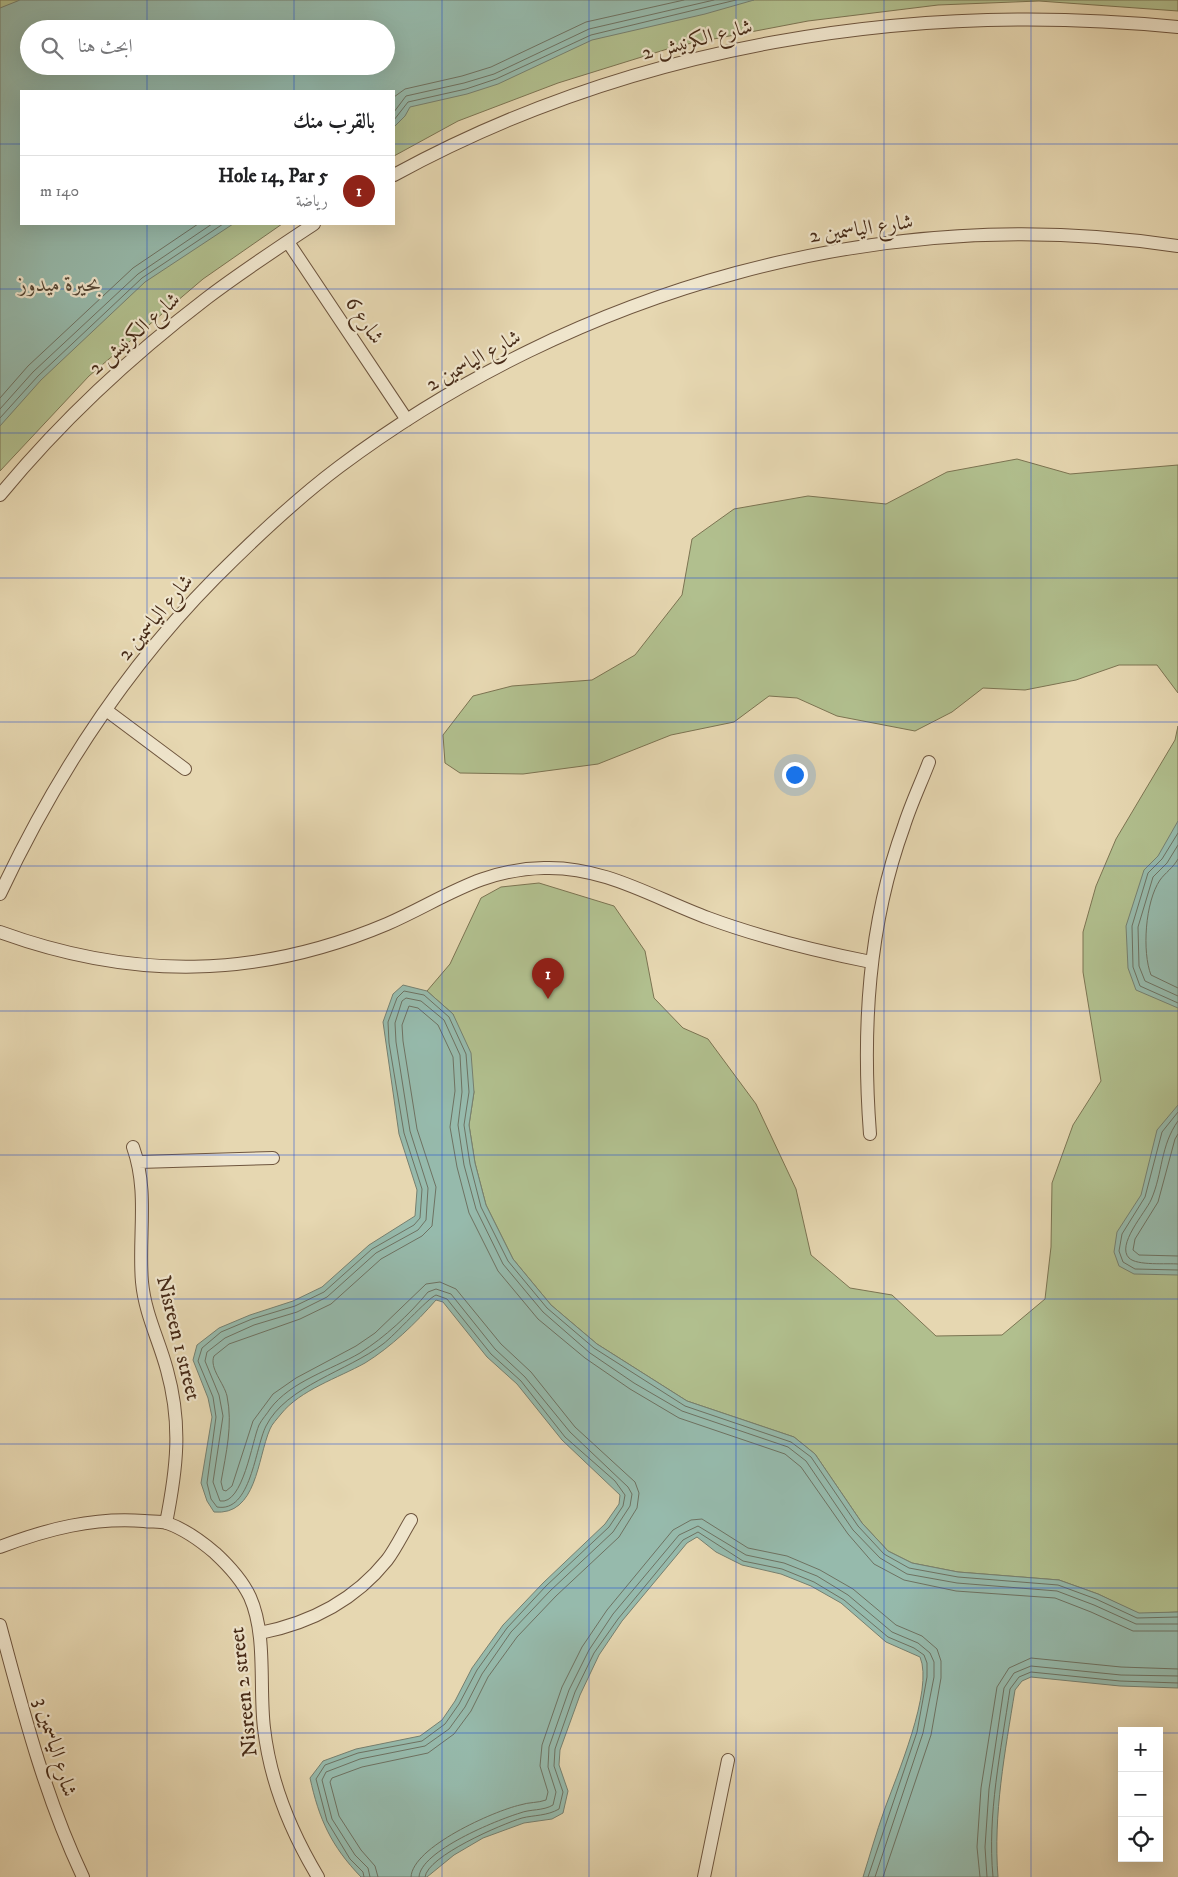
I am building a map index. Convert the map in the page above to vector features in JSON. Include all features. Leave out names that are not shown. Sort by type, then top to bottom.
[{"type":"street","name":"شارع الكرنيش 2","points":[[395,175],[496,126],[569,96],[645,72],[703,57],[802,36],[883,25],[964,19],[1046,18],[1178,27]]},
{"type":"street","name":"شارع الكرنيش 2","points":[[0,495],[81,406],[122,368],[209,296],[313,225]]},
{"type":"street","name":"شارع الياسمين 2","points":[[0,894],[20,851],[60,779],[106,710],[157,643],[213,580],[253,541],[338,468],[407,420],[481,376],[567,333],[638,304],[701,283],[803,256],[889,243],[975,236],[1061,235],[1178,246]]},
{"type":"street","name":"شارع 6","points":[[288,242],[407,420]]},
{"type":"street","points":[[106,710],[185,769]]},
{"type":"street","points":[[870,1134],[866,1067],[866,1019],[871,962],[884,894],[900,836],[929,762]]},
{"type":"street","points":[[0,932],[67,953],[144,966],[204,968],[255,963],[306,953],[355,938],[393,921],[452,890],[484,878],[517,870],[545,868],[574,869],[601,874],[746,932],[813,950],[871,962]]},
{"type":"street","name":"Nisreen 1 street","points":[[133,1147],[139,1162],[143,1192],[142,1282],[147,1311],[167,1367],[176,1406],[178,1444],[174,1483],[166,1523]]},
{"type":"street","points":[[139,1162],[273,1158]]},
{"type":"street","name":"Nisreen 2 street","points":[[0,1547],[72,1524],[120,1519],[166,1523],[200,1540],[229,1566],[250,1597],[260,1633],[260,1682],[264,1730],[274,1777],[290,1822],[318,1877]]},
{"type":"street","points":[[260,1633],[292,1627],[319,1616],[345,1600],[368,1581],[388,1559],[411,1520]]},
{"type":"street","name":"شارع الياسمين 3","points":[[0,1625],[46,1788],[83,1877]]},
{"type":"street","points":[[704,1877],[728,1760]]},
{"type":"green space","name":"بحيرة ميدوز","points":[[0,0],[1178,0],[1178,11],[1039,1],[938,5],[808,21],[677,46],[558,83],[458,121],[395,155],[395,90],[20,90],[20,225],[281,225],[203,279],[89,376],[0,471]]},
{"type":"green space","points":[[1017,459],[1070,474],[1178,465],[1178,693],[1157,665],[1119,665],[1076,680],[1025,690],[983,688],[952,712],[915,731],[837,716],[797,698],[769,696],[734,722],[671,735],[598,764],[523,774],[460,773],[445,763],[443,735],[473,696],[512,686],[592,680],[635,655],[682,595],[692,539],[734,509],[808,496],[886,504],[947,472]]},
{"type":"green space","points":[[1178,726],[1178,1612],[1139,1614],[1098,1594],[1059,1580],[958,1572],[912,1563],[888,1551],[862,1523],[815,1454],[794,1437],[687,1401],[597,1344],[551,1305],[513,1259],[486,1205],[475,1163],[469,1125],[474,1092],[453,1014],[427,991],[450,964],[481,898],[501,887],[539,883],[614,906],[645,951],[654,998],[683,1028],[708,1039],[756,1104],[796,1189],[811,1255],[850,1288],[892,1295],[936,1336],[1002,1335],[1045,1299],[1051,1247],[1052,1183],[1073,1125],[1101,1081],[1083,972],[1083,932],[1096,886],[1116,839],[1175,740]]},
{"type":"water","name":"بحيرة ميدوز","points":[[20,0],[754,0],[705,14],[592,40],[498,84],[467,94],[410,107],[405,116],[395,126],[395,90],[20,90],[20,225],[231,225],[145,282],[41,380],[0,426],[0,8]]},
{"type":"water","points":[[1178,821],[1178,1008],[1136,990],[1128,968],[1126,926],[1144,870],[1158,856]]},
{"type":"water","points":[[403,985],[427,991],[453,1014],[471,1053],[474,1092],[469,1125],[475,1163],[486,1205],[513,1259],[551,1305],[597,1344],[687,1401],[794,1437],[815,1454],[862,1523],[888,1551],[912,1563],[958,1572],[1059,1580],[1098,1594],[1139,1613],[1178,1612],[1178,1688],[1120,1686],[1031,1677],[1022,1681],[1015,1690],[999,1806],[997,1830],[998,1877],[863,1877],[881,1819],[912,1734],[918,1711],[923,1672],[920,1657],[886,1642],[841,1603],[811,1586],[781,1574],[742,1565],[716,1552],[697,1537],[687,1543],[622,1621],[599,1655],[580,1695],[560,1750],[559,1765],[568,1791],[563,1813],[552,1819],[524,1823],[483,1838],[454,1855],[427,1877],[361,1877],[334,1843],[322,1819],[310,1778],[323,1761],[356,1749],[420,1736],[442,1720],[455,1701],[472,1668],[503,1625],[543,1583],[605,1524],[619,1504],[620,1495],[562,1440],[517,1384],[487,1357],[443,1302],[436,1300],[403,1334],[375,1357],[309,1391],[289,1406],[271,1427],[253,1483],[239,1505],[228,1511],[214,1512],[207,1501],[201,1483],[212,1417],[208,1398],[193,1360],[197,1345],[219,1328],[250,1315],[293,1301],[322,1287],[369,1245],[415,1216],[417,1190],[399,1134],[383,1022],[393,994]]},
{"type":"water","points":[[1178,1105],[1178,1275],[1134,1274],[1119,1266],[1114,1252],[1117,1232],[1141,1195],[1157,1130]]},
{"type":"place","name":"Hole 14, Par 5","points":[[548,999]]}]
